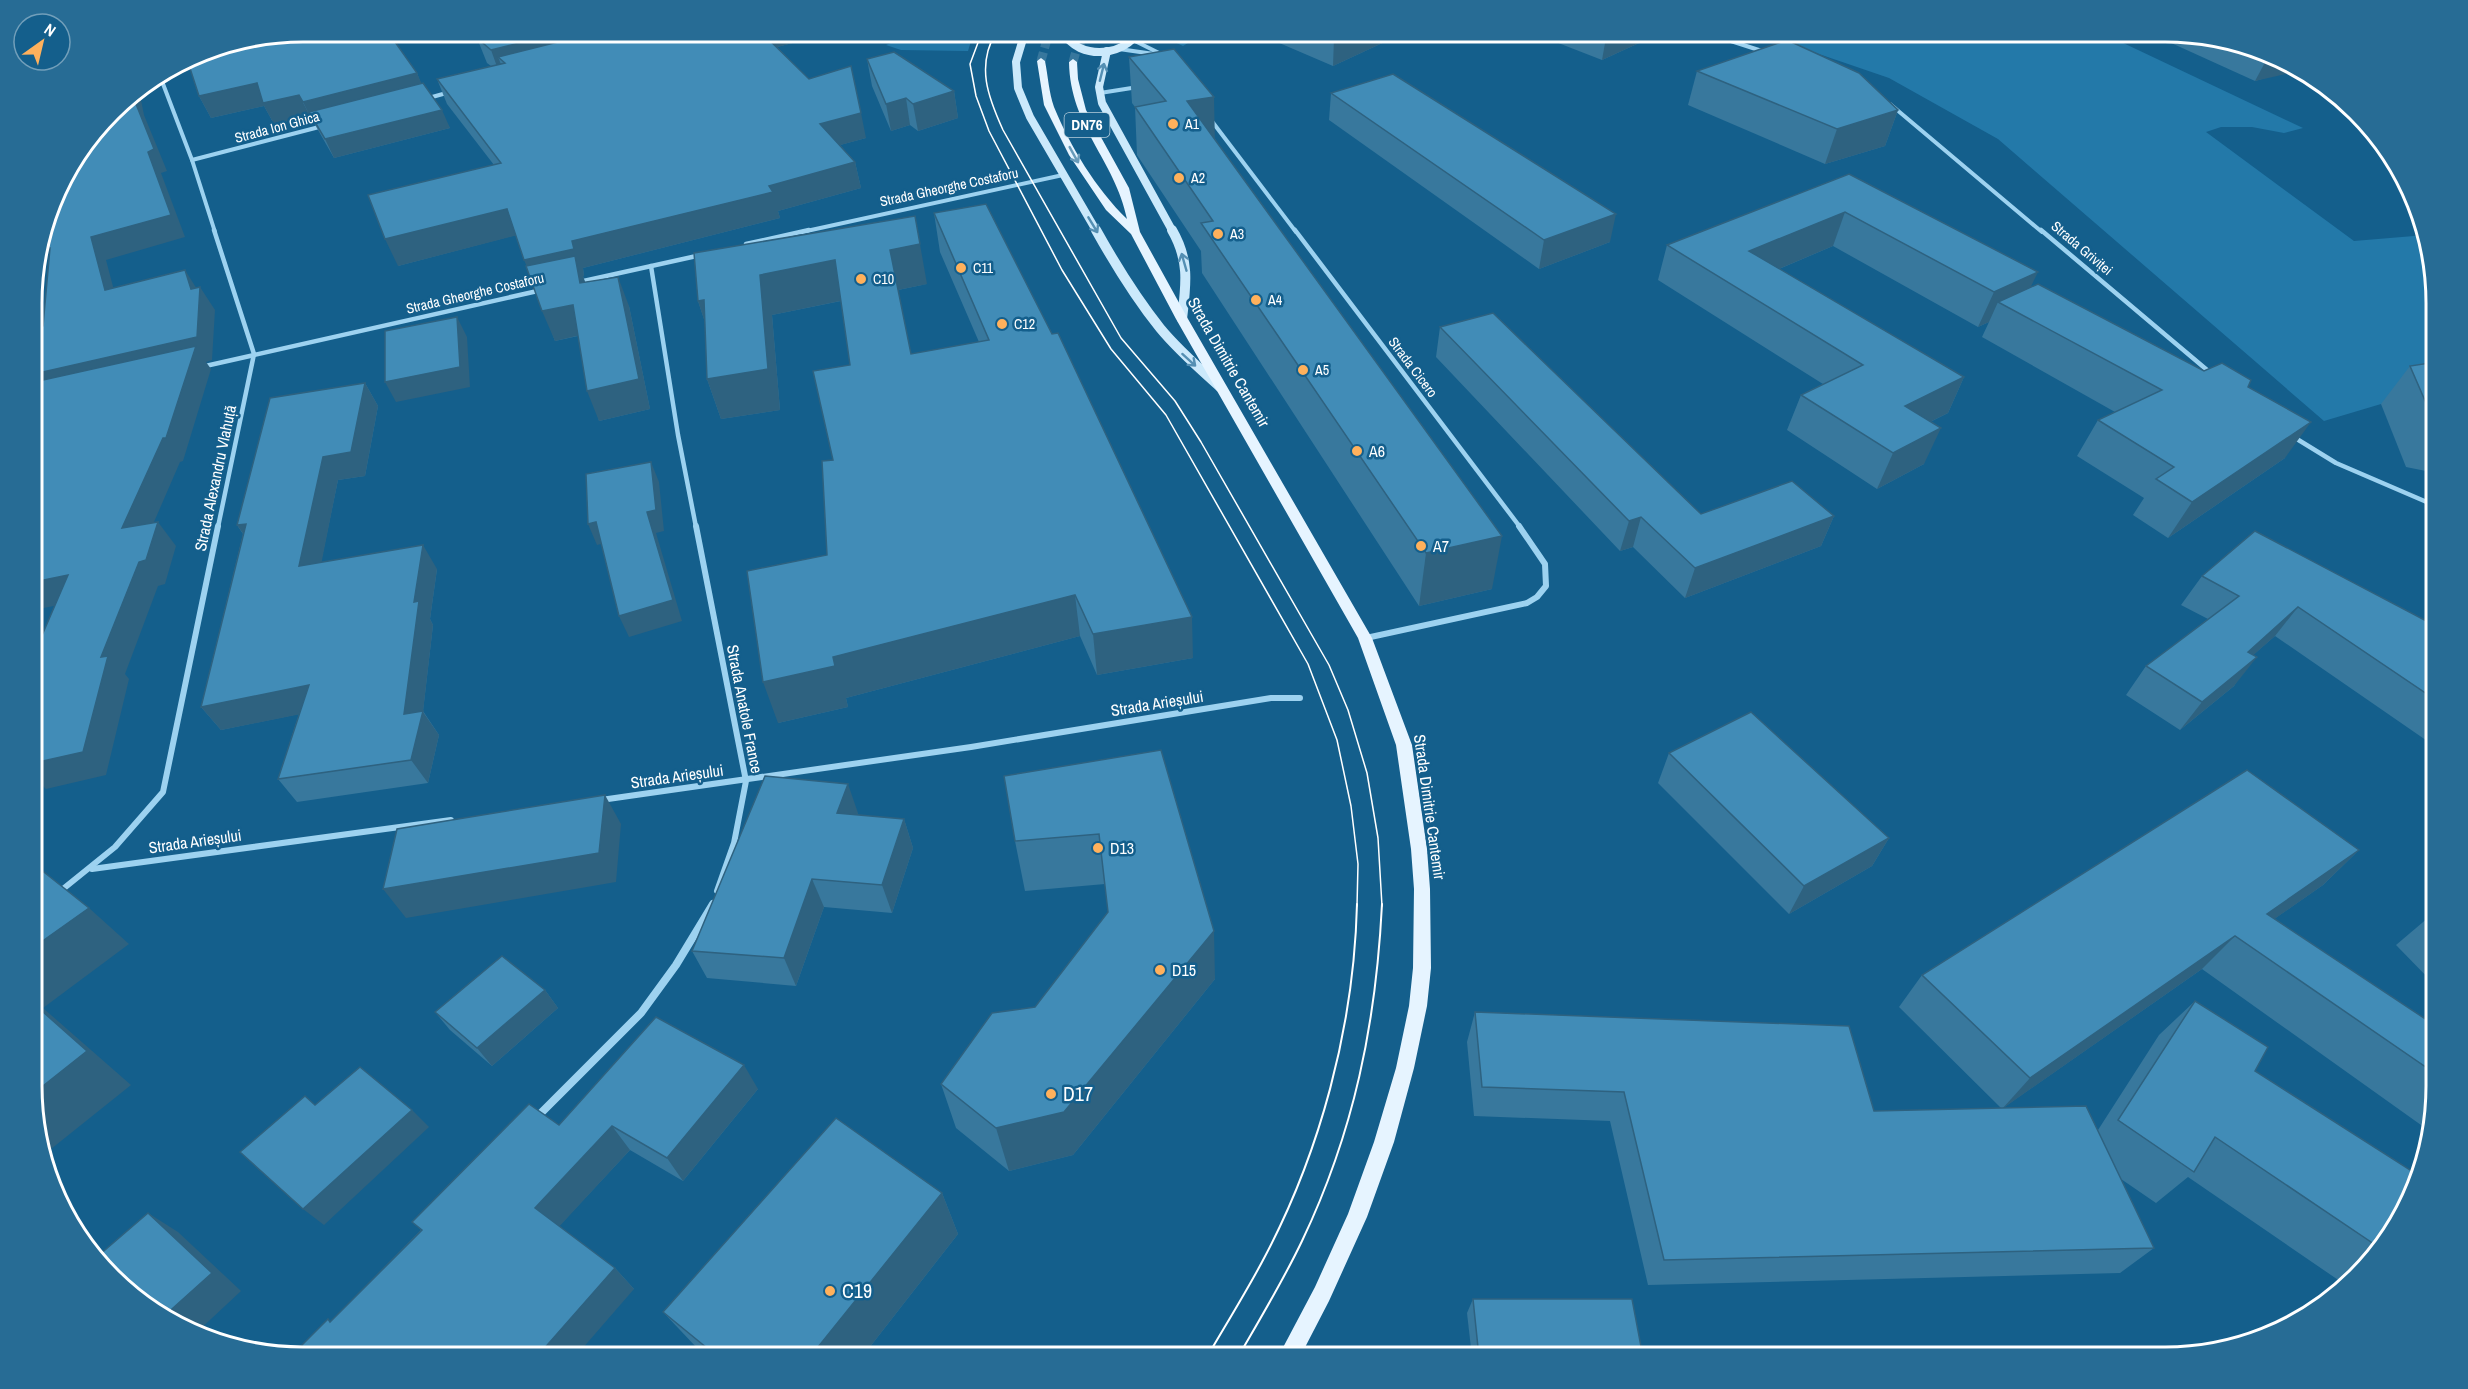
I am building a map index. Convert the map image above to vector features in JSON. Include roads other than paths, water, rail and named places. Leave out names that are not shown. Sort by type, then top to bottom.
[{"type":"main road","points":[[1022,42],[1016,62],[1018,88],[1029,117],[1115,263],[1160,328],[1186,357],[1222,388]]},
{"type":"main road","points":[[1072,42],[1082,50],[1107,51],[1119,49],[1130,42]]},
{"type":"main road","points":[[1107,51],[1101,72],[1100,93],[1105,112],[1178,241],[1187,273],[1182,319]]},
{"type":"main road","name":"Strada Dimitrie Cantemir","points":[[1041,61],[1049,105],[1074,155],[1110,208],[1135,232]]},
{"type":"main road","name":"Strada Dimitrie Cantemir","points":[[1073,62],[1074,81],[1080,108],[1088,129],[1125,192],[1135,232],[1182,319],[1365,638],[1404,745],[1419,849],[1422,889],[1422,968],[1418,1006],[1405,1068],[1384,1142],[1357,1217],[1322,1294],[1294,1347]]},
{"type":"street","points":[[1119,49],[1166,56],[1137,42]]},
{"type":"street","points":[[1735,42],[1770,53]]},
{"type":"street","name":"Strada Alexandru Vlahuță","points":[[53,896],[92,869],[131,832],[163,792],[254,354],[192,160],[163,83]]},
{"type":"street","points":[[1100,93],[1146,86]]},
{"type":"street","points":[[419,100],[453,91]]},
{"type":"street","name":"Strada Griviței","points":[[1883,99],[2216,377]]},
{"type":"street","name":"Strada Cicero","points":[[1210,119],[1538,551],[1545,564],[1546,586],[1537,597],[1527,603],[1365,638]]},
{"type":"street","name":"Strada Ion Ghica","points":[[192,160],[328,124]]},
{"type":"street","name":"Strada Gheorghe Costaforu","points":[[736,247],[1063,175]]},
{"type":"street","name":"Strada Gheorghe Costaforu","points":[[569,284],[703,254]]},
{"type":"street","name":"Strada Anatole France","points":[[533,1122],[641,1012],[676,965],[713,904],[734,843],[746,781],[678,435],[651,266]]},
{"type":"street","name":"Strada Gheorghe Costaforu","points":[[196,368],[546,289]]},
{"type":"street","points":[[2285,431],[2336,463],[2426,502]]},
{"type":"street","name":"Strada Arieșului","points":[[591,801],[982,746],[1271,698],[1300,698]]},
{"type":"street","name":"Strada Arieșului","points":[[92,869],[460,819]]},
{"type":"tunnel","points":[[1041,61],[1046,42]]},
{"type":"tunnel","points":[[1073,62],[1081,42]]},
{"type":"tram line","points":[[978,42],[970,64],[976,96],[989,131],[1062,270],[1111,349],[1166,415],[1308,664],[1337,740],[1351,806],[1358,864],[1357,906]]},
{"type":"tram line","points":[[991,42],[985,69],[986,81],[1003,130],[1121,338],[1175,401],[1329,665],[1348,710],[1367,773],[1378,838],[1382,905]]},
{"type":"tram line","points":[[1213,1347],[1283,1221],[1317,1134],[1341,1043],[1349,997],[1357,904]]},
{"type":"tram line","points":[[1244,1347],[1302,1241],[1336,1159],[1349,1118],[1368,1035],[1382,905]]},
{"type":"place","name":"A1","points":[[1173,124]]},
{"type":"place","name":"A2","points":[[1179,178]]},
{"type":"place","name":"A3","points":[[1218,234]]},
{"type":"place","name":"C11","points":[[961,268]]},
{"type":"place","name":"C10","points":[[861,279]]},
{"type":"place","name":"A4","points":[[1256,300]]},
{"type":"place","name":"C12","points":[[1002,324]]},
{"type":"place","name":"A5","points":[[1303,370]]},
{"type":"place","name":"A6","points":[[1357,451]]},
{"type":"place","name":"A7","points":[[1421,546]]},
{"type":"place","name":"D13","points":[[1098,848]]},
{"type":"place","name":"D15","points":[[1160,970]]},
{"type":"place","name":"D17","points":[[1051,1094]]},
{"type":"place","name":"C19","points":[[830,1291]]}]
